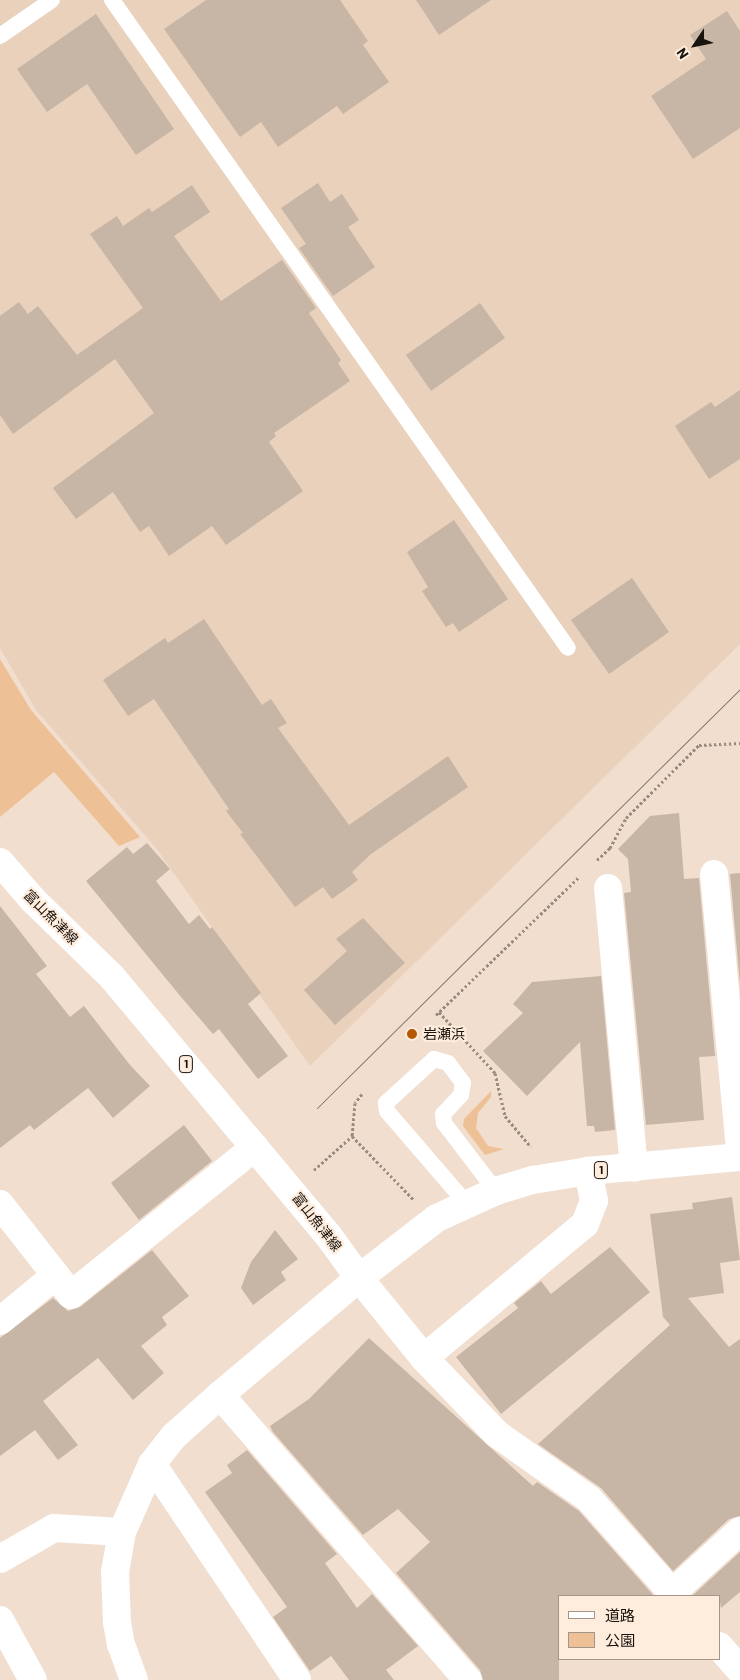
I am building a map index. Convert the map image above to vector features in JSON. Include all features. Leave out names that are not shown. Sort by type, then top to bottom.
[{"type":"street","name":"富山魚津線","points":[[0,862],[33,900],[112,977],[256,1147],[328,1235],[359,1278],[424,1358],[497,1434],[589,1499],[673,1595]]},
{"type":"street","points":[[714,874],[740,1151]]},
{"type":"street","points":[[608,888],[634,1168]]},
{"type":"street","points":[[0,1204],[71,1295],[256,1147]]},
{"type":"street","name":"1","points":[[359,1278],[404,1241],[466,1202],[496,1191],[533,1180],[588,1171],[634,1168],[740,1156]]},
{"type":"street","points":[[424,1358],[585,1224],[594,1201],[588,1171]]},
{"type":"street","points":[[0,1321],[56,1275]]},
{"type":"street","points":[[134,1680],[121,1645],[117,1623],[115,1572],[122,1532],[152,1464],[174,1436],[359,1278]]},
{"type":"street","points":[[220,1395],[468,1680]]},
{"type":"street","points":[[152,1464],[297,1680]]},
{"type":"street","points":[[0,1558],[54,1528],[122,1532]]},
{"type":"street","points":[[673,1595],[740,1530]]},
{"type":"street","points":[[0,1620],[33,1680]]},
{"type":"street","points":[[720,1647],[740,1670]]},
{"type":"lane","points":[[0,36],[52,0]]},
{"type":"lane","points":[[112,0],[568,648]]},
{"type":"lane","points":[[466,1202],[387,1111],[386,1103],[434,1059],[448,1063],[463,1083],[462,1094],[443,1114],[444,1123],[496,1191]]},
{"type":"path","points":[[314,1170],[352,1136],[355,1103],[364,1092]]},
{"type":"path","points":[[352,1136],[413,1199]]},
{"type":"shaded area","points":[[0,0],[740,0],[740,644],[310,1066],[156,848],[36,710],[0,648]]},
{"type":"green space","points":[[0,659],[31,710],[140,837],[119,846],[54,772],[0,817]]},
{"type":"green space","points":[[491,1091],[491,1097],[478,1113],[476,1128],[488,1146],[504,1149],[485,1155],[463,1126],[464,1119]]},
{"type":"building","points":[[206,0],[340,0],[368,41],[363,45],[389,82],[343,114],[337,106],[278,147],[261,122],[240,137],[164,29]]},
{"type":"building","points":[[416,0],[491,0],[439,35]]},
{"type":"building","points":[[727,11],[740,31],[740,128],[693,159],[651,96],[706,59],[690,35]]},
{"type":"building","points":[[96,14],[174,129],[136,155],[87,84],[47,112],[17,69]]},
{"type":"building","points":[[318,183],[330,202],[342,194],[359,220],[348,227],[375,267],[333,296],[299,248],[306,244],[281,208]]},
{"type":"building","points":[[192,185],[210,212],[174,236],[221,301],[282,260],[316,308],[309,313],[341,360],[338,363],[350,381],[274,433],[276,436],[269,442],[303,491],[226,545],[212,526],[169,556],[149,526],[140,532],[113,492],[76,519],[53,488],[154,413],[115,359],[13,434],[0,415],[0,316],[19,302],[28,314],[38,306],[77,355],[143,308],[90,234],[117,216],[123,226],[149,208],[152,212]]},
{"type":"building","points":[[480,303],[505,338],[431,391],[406,355]]},
{"type":"building","points":[[740,390],[740,459],[709,479],[675,426],[711,402],[715,407]]},
{"type":"building","points":[[454,520],[508,599],[459,632],[453,623],[446,627],[422,591],[428,587],[407,552]]},
{"type":"building","points":[[632,578],[669,632],[609,674],[571,620]]},
{"type":"building","points":[[204,619],[262,705],[271,699],[287,723],[278,728],[349,825],[448,756],[468,787],[371,854],[352,872],[358,880],[332,899],[323,887],[295,907],[240,834],[243,833],[226,811],[229,809],[154,699],[128,716],[103,680],[165,638],[168,643]]},
{"type":"building","points":[[679,813],[684,879],[699,878],[715,1056],[699,1057],[704,1120],[646,1125],[624,893],[631,892],[628,859],[618,849],[650,816]]},
{"type":"building","points":[[147,843],[170,869],[156,881],[189,924],[199,915],[210,929],[212,927],[261,993],[248,1004],[288,1056],[258,1079],[219,1029],[213,1034],[86,881],[127,847],[133,854]]},
{"type":"building","points":[[740,873],[740,984],[730,874]]},
{"type":"building","points":[[0,906],[47,966],[36,974],[70,1017],[84,1006],[130,1065],[150,1086],[113,1118],[88,1088],[34,1130],[30,1125],[0,1148]]},
{"type":"building","points":[[363,918],[405,963],[335,1025],[304,990],[347,951],[336,939]]},
{"type":"building","points":[[601,976],[615,1130],[595,1132],[594,1126],[587,1126],[580,1042],[527,1096],[483,1051],[523,1013],[513,1004],[532,982]]},
{"type":"building","points":[[184,1125],[212,1161],[139,1220],[111,1183]]},
{"type":"building","points":[[732,1197],[740,1260],[720,1263],[724,1293],[688,1298],[729,1347],[740,1339],[740,1516],[729,1519],[673,1571],[601,1488],[538,1444],[670,1325],[663,1317],[650,1214],[693,1209],[692,1203]]},
{"type":"building","points":[[275,1230],[298,1259],[281,1272],[286,1280],[253,1305],[241,1288],[251,1262]]},
{"type":"building","points":[[610,1247],[650,1292],[501,1414],[456,1357],[518,1308],[514,1303],[541,1281],[551,1294]]},
{"type":"building","points":[[152,1250],[189,1296],[162,1317],[167,1325],[141,1346],[164,1373],[133,1400],[98,1358],[43,1401],[78,1445],[58,1460],[35,1430],[0,1456],[0,1338],[53,1298],[68,1311],[80,1307]]},
{"type":"building","points":[[369,1338],[533,1486],[537,1482],[579,1511],[653,1595],[558,1595],[559,1680],[483,1680],[480,1670],[396,1573],[430,1542],[398,1509],[363,1535],[273,1432],[270,1426],[309,1399]]},
{"type":"building","points":[[247,1450],[337,1554],[325,1563],[357,1608],[372,1594],[418,1646],[386,1670],[394,1680],[349,1680],[331,1656],[310,1671],[273,1617],[287,1607],[205,1492],[232,1473],[227,1465]]},
{"type":"building","points":[[740,1552],[740,1592],[721,1608],[720,1595],[693,1595]]},
{"type":"tram line","points":[[317,1108],[740,689]]},
{"type":"place","name":"岩瀬浜","points":[[412,1034]]}]
